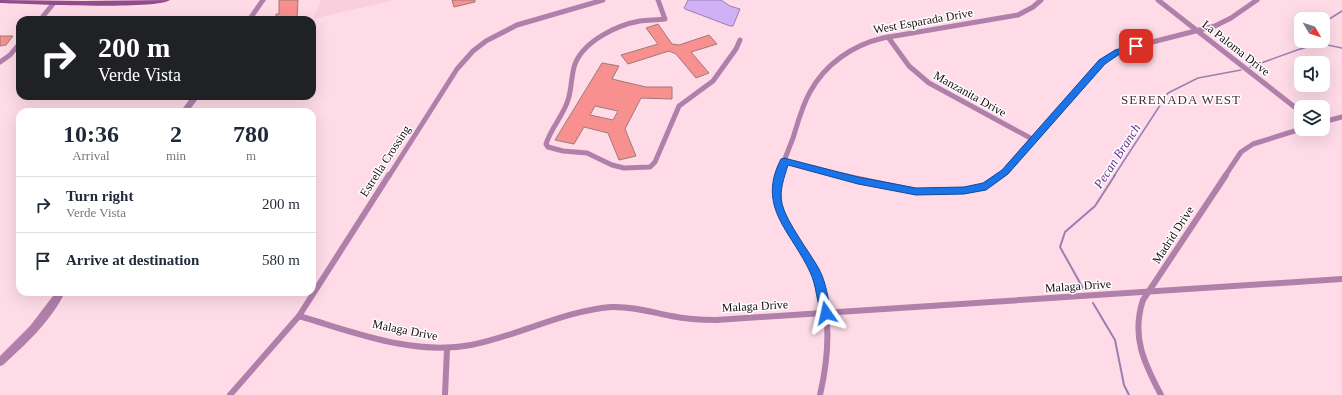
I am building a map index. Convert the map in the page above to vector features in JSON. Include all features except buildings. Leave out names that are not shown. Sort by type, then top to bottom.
[{"type":"main road","points":[[0,1],[53,4],[127,3],[166,0]]},
{"type":"street","points":[[252,16],[263,0]]},
{"type":"street","name":"Estrella Crossing","points":[[316,290],[463,61],[472,51],[498,34],[519,25],[603,0]]},
{"type":"street","points":[[658,0],[665,19],[640,21],[612,31],[588,46],[578,57],[572,75],[570,96],[548,138],[546,144],[548,147],[565,152],[576,151],[590,154],[615,166],[627,169],[650,167],[655,162],[679,106],[713,81],[736,49],[740,40]]},
{"type":"street","name":"West Esparada Drive","points":[[820,395],[828,356],[826,313],[822,292],[815,271],[783,216],[778,204],[776,190],[784,161],[804,104],[819,78],[850,50],[867,42],[888,37],[1018,15],[1034,7],[1041,0]]},
{"type":"street","name":"La Paloma Drive","points":[[1158,0],[1294,107]]},
{"type":"street","points":[[784,161],[904,190],[927,192],[964,190],[986,186],[1005,172],[1107,58],[1125,49],[1197,31],[1224,22],[1257,0]]},
{"type":"street","points":[[43,16],[53,4]]},
{"type":"street","name":"Manzanita Drive","points":[[888,37],[909,66],[929,83],[1034,140]]},
{"type":"street","points":[[0,62],[16,48]]},
{"type":"street","points":[[1330,120],[1342,117]]},
{"type":"street","name":"Madrid Drive","points":[[1161,395],[1153,381],[1137,339],[1136,328],[1140,308],[1241,152],[1257,142],[1294,131]]},
{"type":"street","name":"Malaga Drive","points":[[299,316],[409,345],[447,349],[470,345],[596,309],[613,307],[635,309],[692,320],[826,313],[1342,279]]},
{"type":"street","points":[[0,362],[34,330],[58,296]]},
{"type":"street","name":"Estrella Crossing","points":[[230,395],[299,316],[312,296]]},
{"type":"street","points":[[445,395],[447,349]]},
{"type":"shaded area","points":[[321,0],[394,0],[316,18],[316,16],[314,16]]},
{"type":"shaded area","points":[[688,0],[721,0],[730,6],[740,9],[733,26],[730,26],[685,9],[684,8]]},
{"type":"waterway","name":"Pecan Branch","points":[[1330,19],[1342,11]]},
{"type":"waterway","points":[[1301,49],[1318,43],[1342,48]]},
{"type":"waterway","name":"Pecan Branch","points":[[1250,67],[1301,48]]},
{"type":"waterway","name":"Pecan Branch","points":[[1114,176],[1168,93],[1198,78],[1241,70]]},
{"type":"waterway","name":"Pecan Branch","points":[[1084,290],[1060,247],[1065,232],[1095,206],[1115,175]]},
{"type":"waterway","name":"Pecan Branch","points":[[1093,303],[1115,340],[1124,385],[1129,395]]},
{"type":"district","name":"SERENADA WEST","points":[[1181,99]]},
{"type":"route","points":[[826,313],[822,292],[815,271],[780,212],[776,190],[784,161],[858,180],[916,192],[976,189],[986,186],[1005,172],[1102,62],[1118,52],[1136,46]]}]
